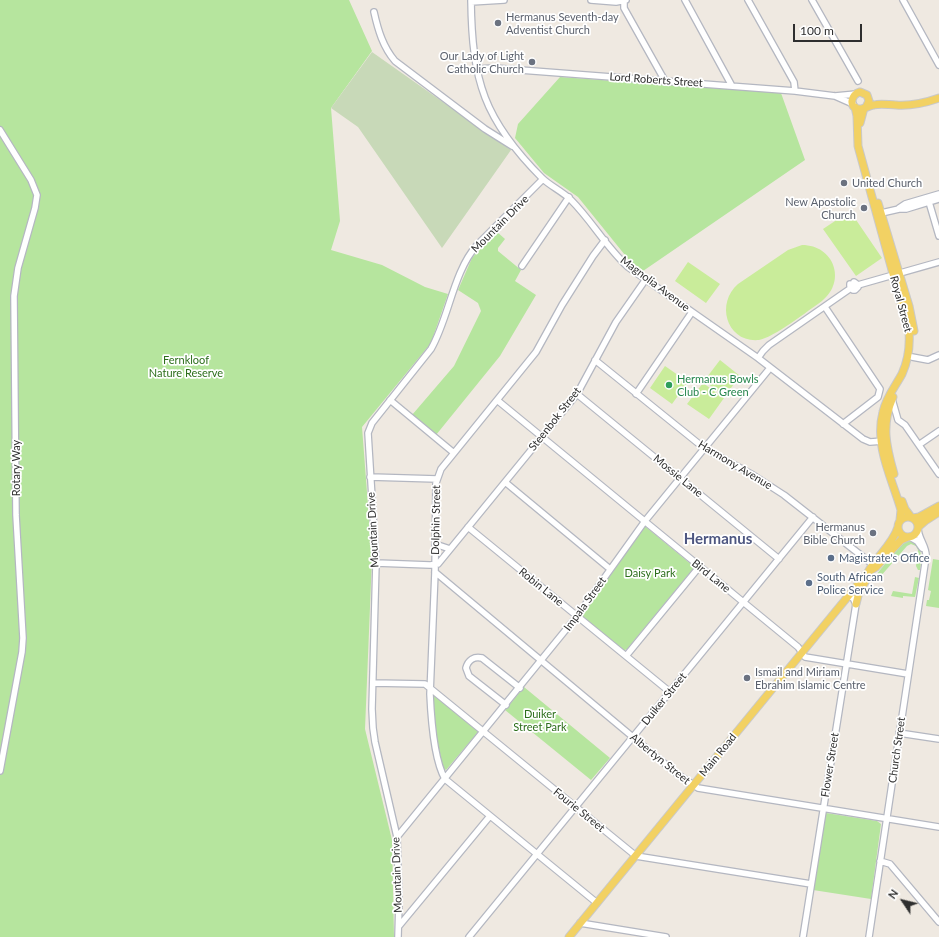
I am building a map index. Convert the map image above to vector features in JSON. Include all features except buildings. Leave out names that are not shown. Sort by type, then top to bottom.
[{"type":"main road","name":"Lord Roberts Street","points":[[856,94],[863,93],[875,100],[898,101],[913,100],[939,94]]},
{"type":"main road","points":[[854,106],[852,99],[856,94]]},
{"type":"main road","points":[[865,108],[869,103],[868,96]]},
{"type":"main road","name":"Lord Roberts Street","points":[[854,106],[860,109],[879,104],[917,104],[939,98]]},
{"type":"main road","name":"Royal Street","points":[[854,106],[857,116],[858,146],[879,214]]},
{"type":"main road","name":"Royal Street","points":[[865,108],[859,126],[860,145],[909,326],[910,344],[908,356],[903,371],[888,396],[881,421],[884,459],[901,510],[899,524]]},
{"type":"main road","name":"Royal Street","points":[[896,274],[913,323],[914,343],[912,357],[904,377],[892,399],[886,419],[883,441],[903,505],[912,517]]},
{"type":"main road","points":[[909,537],[901,534],[899,524],[906,517],[919,517],[939,506]]},
{"type":"main road","name":"Main Road","points":[[569,937],[868,572],[898,542],[916,533],[918,527],[939,512]]},
{"type":"main road","points":[[912,517],[917,522],[918,527]]},
{"type":"main road","name":"Main Road","points":[[874,566],[894,537],[899,524]]},
{"type":"main road","points":[[856,604],[861,588],[874,566]]},
{"type":"street","points":[[471,1],[504,0]]},
{"type":"street","points":[[591,0],[616,2],[625,0],[624,8],[665,81]]},
{"type":"street","points":[[685,0],[732,86]]},
{"type":"street","points":[[748,0],[794,82],[795,91]]},
{"type":"street","points":[[812,0],[858,81]]},
{"type":"street","points":[[903,0],[939,65]]},
{"type":"street","name":"Magnolia Avenue","points":[[471,1],[476,69],[483,93],[495,121],[514,147],[543,179],[569,197],[621,260],[758,358],[865,440],[870,442],[883,441]]},
{"type":"street","points":[[374,12],[378,30],[385,47],[395,61],[485,129],[514,147]]},
{"type":"street","name":"Lord Roberts Street","points":[[476,69],[494,68],[795,91],[835,96],[856,94]]},
{"type":"street","name":"Lord Roberts Street","points":[[835,96],[854,106]]},
{"type":"street","points":[[485,129],[495,121]]},
{"type":"street","name":"Rotary Way","points":[[0,130],[31,180],[37,195],[35,208],[18,268],[14,296],[16,515],[23,638],[22,652],[0,771]]},
{"type":"street","name":"Mountain Drive","points":[[398,937],[397,837],[373,728],[376,563],[370,477],[369,429],[372,423],[424,360],[434,345],[462,268],[471,252],[543,179]]},
{"type":"street","points":[[899,209],[905,204],[939,194]]},
{"type":"street","points":[[522,266],[569,197]]},
{"type":"street","points":[[879,214],[899,209],[906,209],[939,199]]},
{"type":"street","points":[[929,202],[939,236]]},
{"type":"street","name":"Dolphin Street","points":[[445,779],[441,772],[430,713],[437,479],[442,469],[454,453],[536,352],[562,305],[605,240]]},
{"type":"street","points":[[758,358],[766,348],[851,288],[853,290],[857,289],[858,284],[939,262]]},
{"type":"street","name":"Steenbok Street","points":[[435,564],[438,564],[577,394],[616,322],[646,279]]},
{"type":"street","points":[[824,307],[878,385],[880,392],[878,398],[843,424]]},
{"type":"street","points":[[636,394],[692,312]]},
{"type":"street","points":[[912,357],[928,360],[939,355]]},
{"type":"street","name":"Harmony Avenue","points":[[595,360],[704,448],[760,479],[784,495],[874,566]]},
{"type":"street","name":"Impala Street","points":[[397,837],[578,616],[644,521],[770,368]]},
{"type":"street","name":"Mossie Lane","points":[[577,394],[779,559]]},
{"type":"street","points":[[892,399],[898,420],[905,425],[920,444],[939,474]]},
{"type":"street","points":[[390,400],[454,453]]},
{"type":"street","name":"Bird Lane","points":[[497,400],[798,647],[805,657],[908,674]]},
{"type":"street","points":[[920,444],[939,431]]},
{"type":"street","points":[[370,477],[437,479]]},
{"type":"street","points":[[505,482],[610,570]]},
{"type":"street","name":"Duiker Street","points":[[469,937],[813,517]]},
{"type":"street","name":"Robin Lane","points":[[468,527],[670,692]]},
{"type":"street","name":"Church Street","points":[[869,937],[926,551],[919,535],[918,527]]},
{"type":"street","name":"Church Street","points":[[909,537],[917,541],[921,546],[924,562]]},
{"type":"street","points":[[435,544],[450,549]]},
{"type":"street","points":[[376,563],[435,564]]},
{"type":"street","points":[[626,656],[700,566]]},
{"type":"street","name":"Albertyn Street","points":[[435,572],[693,786],[939,827]]},
{"type":"street","points":[[848,596],[853,598],[856,604]]},
{"type":"street","name":"Flower Street","points":[[803,937],[856,604]]},
{"type":"street","points":[[506,705],[469,676],[466,668],[469,661],[475,657],[482,658],[520,688]]},
{"type":"street","name":"Fourie Street","points":[[373,682],[425,684],[636,856],[811,884]]},
{"type":"street","points":[[899,733],[939,739]]},
{"type":"street","points":[[445,779],[597,903]]},
{"type":"street","points":[[398,926],[490,816]]},
{"type":"street","points":[[880,861],[888,862],[892,866],[939,922]]},
{"type":"street","points":[[580,923],[666,937]]},
{"type":"street","points":[[623,937],[624,930]]},
{"type":"green space","name":"Fernkloof Nature Reserve","points":[[0,0],[349,0],[372,51],[331,108],[340,221],[331,250],[382,265],[425,287],[448,294],[431,343],[362,427],[372,558],[365,729],[392,840],[394,937],[0,937]]},
{"type":"green space","points":[[372,52],[511,150],[442,248],[358,127],[331,108]]},
{"type":"green space","points":[[560,77],[781,93],[805,160],[643,271],[629,260],[578,197],[544,173],[515,138],[518,124]]},
{"type":"green space","points":[[850,211],[882,258],[856,276],[823,229]]},
{"type":"green space","points":[[496,231],[505,239],[498,248],[498,251],[521,270],[515,281],[536,295],[500,356],[436,435],[412,415],[454,366],[481,311],[478,303],[458,290],[472,258]]},
{"type":"green space","points":[[802,245],[813,247],[822,251],[829,257],[835,274],[834,284],[830,293],[822,301],[800,317],[765,338],[759,340],[748,339],[739,335],[732,329],[728,321],[726,311],[727,302],[731,292],[738,284],[788,250]]},
{"type":"green space","points":[[688,262],[720,284],[706,303],[675,281]]},
{"type":"green space","points":[[720,360],[740,376],[725,396],[704,381]]},
{"type":"green space","name":"Hermanus Bowls Club - C Green","points":[[665,366],[688,382],[672,404],[650,388]]},
{"type":"green space","points":[[703,383],[724,398],[709,419],[687,404]]},
{"type":"green space","name":"Daisy Park","points":[[644,527],[646,527],[692,565],[693,569],[627,649],[623,651],[582,616]]},
{"type":"green space","points":[[908,541],[913,542],[919,548],[921,556],[920,570],[918,570],[916,566],[918,550],[916,546],[911,544],[907,546],[880,577],[876,577],[895,551]]},
{"type":"green space","points":[[933,559],[939,560],[939,608],[926,606],[931,591],[928,590]]},
{"type":"green space","points":[[915,577],[919,578],[915,597],[903,596],[903,598],[891,596],[893,591],[912,594]]},
{"type":"green space","name":"Duiker Street Park","points":[[524,687],[610,758],[591,780],[505,710]]},
{"type":"green space","points":[[433,695],[436,695],[478,732],[446,770],[443,768],[435,729]]},
{"type":"green space","points":[[826,813],[877,821],[881,824],[871,899],[813,890]]},
{"type":"place","name":"Hermanus Seventh-day Adventist Church","points":[[498,23]]},
{"type":"place","name":"Our Lady of Light Catholic Church","points":[[532,62]]},
{"type":"place","name":"United Church","points":[[844,183]]},
{"type":"place","name":"New Apostolic Church","points":[[864,208]]},
{"type":"place","name":"Hermanus Bowls Club - C Green","points":[[669,385]]},
{"type":"place","name":"Hermanus Bible Church","points":[[873,533]]},
{"type":"place","name":"Magistrate's Office","points":[[831,558]]},
{"type":"place","name":"South African Police Service","points":[[809,583]]},
{"type":"place","name":"Ismail and Miriam Ebrahim Islamic Centre","points":[[747,678]]},
{"type":"district","name":"Hermanus","points":[[718,539]]}]
